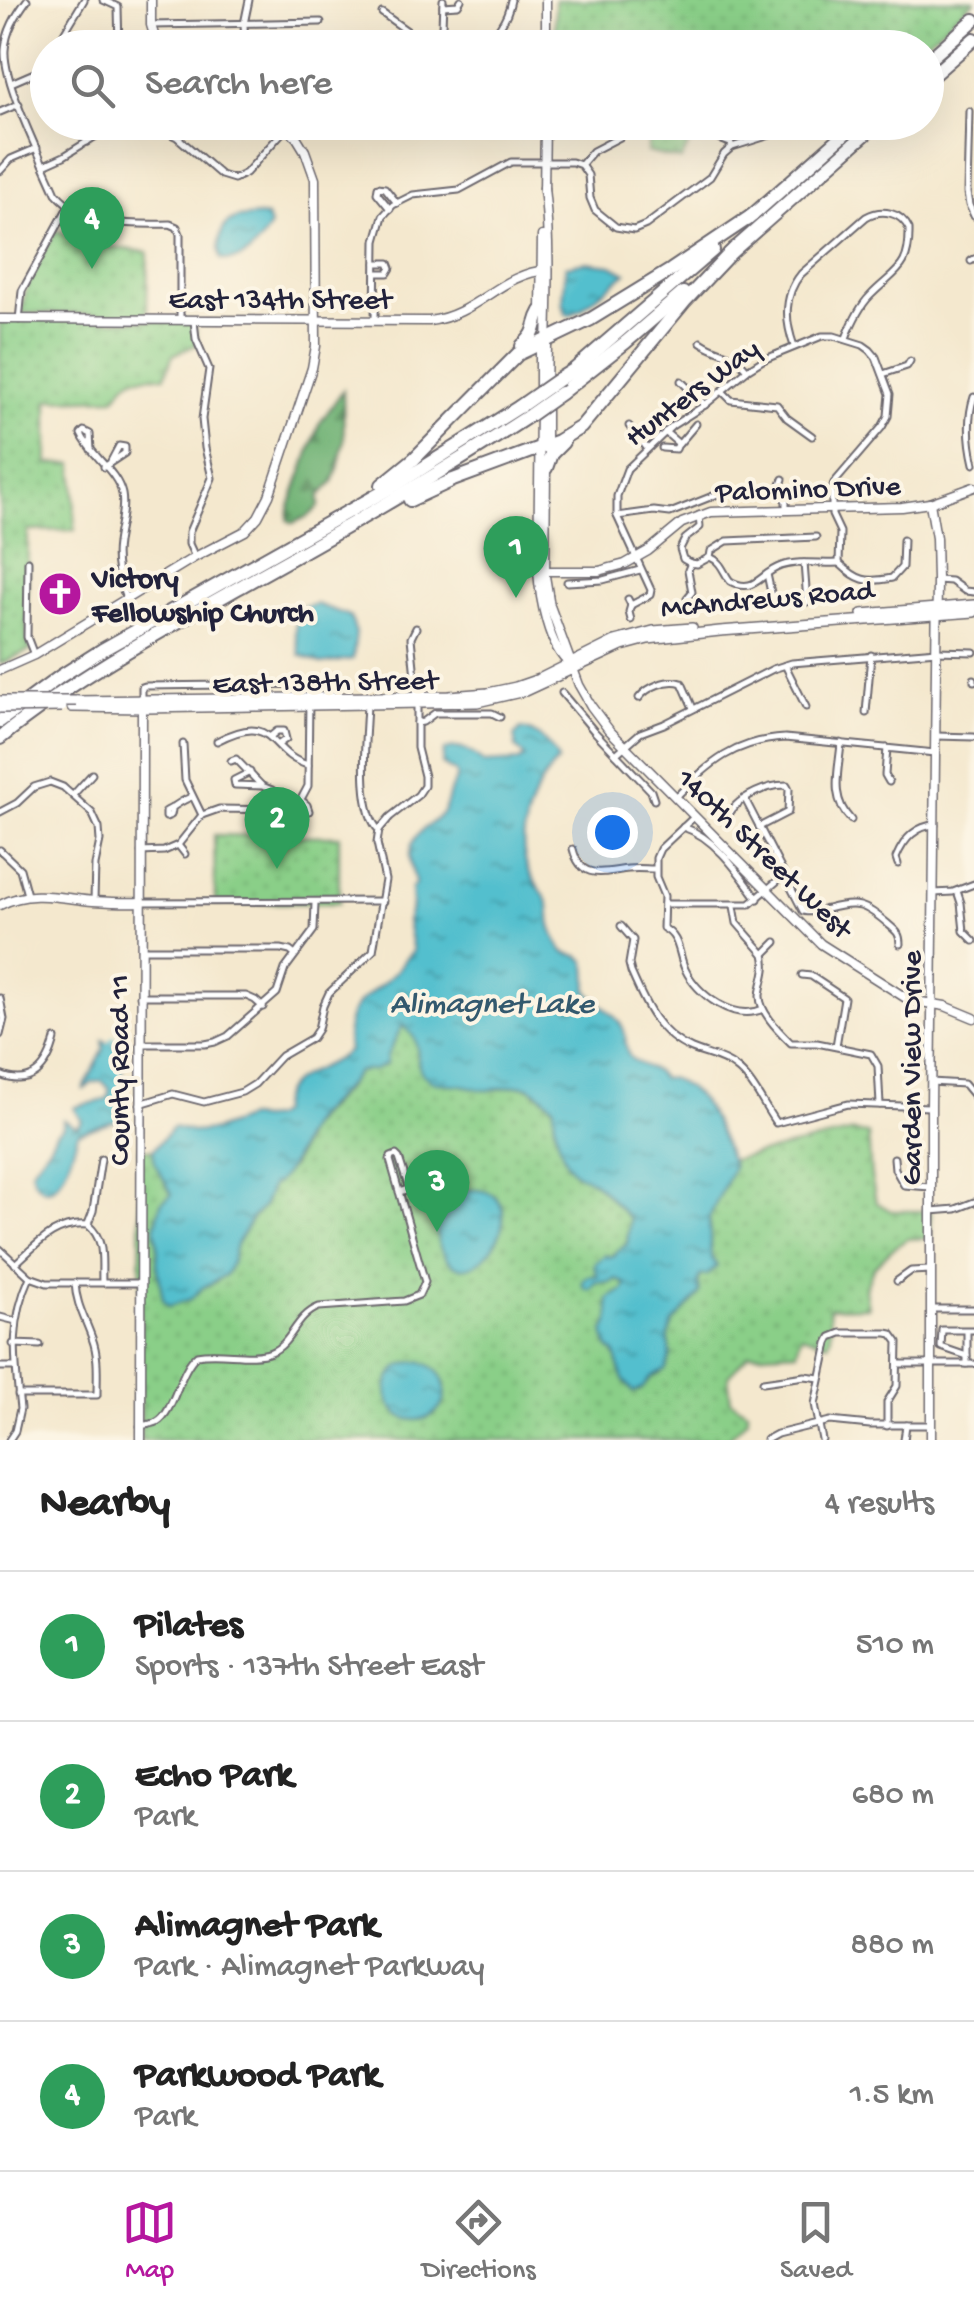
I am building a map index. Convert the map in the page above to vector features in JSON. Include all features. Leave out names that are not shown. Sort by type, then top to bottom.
[{"type":"highway","points":[[944,46],[974,20]]},
{"type":"highway","points":[[944,65],[974,39]]},
{"type":"highway","points":[[560,386],[837,140]]},
{"type":"highway","points":[[0,738],[32,712],[128,650],[444,471],[626,342],[858,140]]},
{"type":"highway","points":[[314,531],[414,459],[511,359],[545,336],[582,324],[752,215]]},
{"type":"highway","points":[[340,531],[453,480],[507,460],[542,455],[554,449],[581,427],[685,301],[735,248]]},
{"type":"highway","points":[[511,359],[533,335],[541,311]]},
{"type":"highway","points":[[0,722],[102,650],[523,412]]},
{"type":"highway","points":[[542,455],[581,427]]},
{"type":"main road","name":"McAndrews Road","points":[[571,667],[615,641],[653,631],[974,608]]},
{"type":"main road","name":"East 138th Street","points":[[0,704],[477,702],[532,688],[571,667]]},
{"type":"main road","name":"East 138th Street","points":[[309,701],[367,704],[417,700]]},
{"type":"street","points":[[27,0],[4,34],[11,84],[30,131]]},
{"type":"street","points":[[66,30],[84,0]]},
{"type":"street","points":[[103,0],[118,6],[119,30]]},
{"type":"street","points":[[151,0],[153,30]]},
{"type":"street","points":[[244,30],[250,0]]},
{"type":"street","points":[[440,30],[443,3],[458,5],[461,0]]},
{"type":"street","points":[[498,30],[511,0]]},
{"type":"street","points":[[546,0],[546,30]]},
{"type":"street","points":[[382,13],[406,30]]},
{"type":"street","points":[[152,25],[321,22]]},
{"type":"street","points":[[11,84],[30,75]]},
{"type":"street","points":[[0,112],[19,104]]},
{"type":"street","points":[[969,111],[967,193],[974,216]]},
{"type":"street","points":[[34,140],[56,193],[68,206],[83,215],[113,222],[177,227],[180,321]]},
{"type":"street","points":[[44,165],[91,140]]},
{"type":"street","points":[[179,140],[221,176],[234,179],[246,174],[272,140]]},
{"type":"street","points":[[0,670],[245,531],[265,506],[316,346],[315,180],[306,150],[297,140]]},
{"type":"street","points":[[545,140],[545,336]]},
{"type":"street","points":[[581,165],[593,151],[614,140]]},
{"type":"street","points":[[376,321],[378,230],[396,203],[414,196],[460,190],[510,162],[572,162],[581,165],[588,175],[595,210],[616,227],[634,230],[710,177],[731,145],[750,140]]},
{"type":"street","points":[[0,171],[11,160],[37,148]]},
{"type":"street","points":[[390,209],[377,194],[378,187],[384,188],[396,203]]},
{"type":"street","points":[[19,320],[22,292],[68,206]]},
{"type":"street","points":[[794,346],[788,330],[787,306],[793,283],[866,216],[877,212],[902,217],[909,228],[902,266],[866,300],[846,339],[870,350],[890,394],[888,416],[882,427],[834,484],[831,509],[840,532],[839,563]]},
{"type":"street","points":[[376,263],[388,263],[392,268],[388,273],[376,273]]},
{"type":"street","points":[[545,270],[541,311],[545,336]]},
{"type":"street","name":"East 134th Street","points":[[0,320],[445,319],[467,310],[509,281],[545,270]]},
{"type":"street","points":[[194,321],[196,339],[209,368],[202,419],[212,478],[189,532],[195,556]]},
{"type":"street","name":"140th Street West","points":[[545,336],[541,571],[571,667],[591,706],[624,745],[821,944],[909,1000],[945,1006],[974,1018]]},
{"type":"street","name":"Hunters Way","points":[[617,516],[617,496],[626,469],[666,432],[747,370],[822,336],[846,339]]},
{"type":"street","points":[[702,342],[716,352],[734,356],[747,370]]},
{"type":"street","points":[[884,374],[907,366],[910,361]]},
{"type":"street","points":[[682,381],[705,405]]},
{"type":"street","points":[[722,391],[731,400],[777,405],[786,418],[812,436]]},
{"type":"street","points":[[974,398],[970,440],[974,464]]},
{"type":"street","points":[[662,448],[674,449],[696,424]]},
{"type":"street","points":[[629,426],[647,448]]},
{"type":"street","points":[[666,432],[678,444]]},
{"type":"street","points":[[91,450],[116,481],[122,497],[116,559],[126,598]]},
{"type":"street","points":[[104,466],[111,461]]},
{"type":"street","points":[[783,479],[779,491],[786,501],[786,510]]},
{"type":"street","name":"Palomino Drive","points":[[541,571],[601,570],[637,558],[674,528],[711,512],[902,507],[930,503],[974,487]]},
{"type":"street","points":[[631,620],[630,602],[650,595],[650,590],[617,516],[670,513],[728,490]]},
{"type":"street","name":"Garden View Drive","points":[[930,503],[937,580],[933,697],[936,753],[931,1440]]},
{"type":"street","points":[[699,515],[700,528],[685,539],[680,550],[683,559],[690,563],[710,557]]},
{"type":"street","points":[[710,557],[711,551],[727,541],[816,537]]},
{"type":"street","points":[[710,557],[720,562],[736,585],[755,584],[784,564],[804,563],[839,563],[862,580],[892,578],[902,566],[903,540]]},
{"type":"street","points":[[28,561],[27,637],[34,654]]},
{"type":"street","points":[[687,598],[692,592],[690,563]]},
{"type":"street","points":[[804,563],[807,602]]},
{"type":"street","points":[[504,570],[541,571]]},
{"type":"street","points":[[568,582],[603,580],[640,570]]},
{"type":"street","points":[[766,574],[773,602]]},
{"type":"street","points":[[937,580],[952,581],[965,591],[974,592]]},
{"type":"street","points":[[140,1104],[173,1094],[204,1102],[242,1092],[255,1084],[281,1056],[312,1038],[329,994],[373,951],[385,880],[376,843],[379,830],[424,786],[417,748],[411,638],[416,628]]},
{"type":"street","points":[[616,754],[640,733],[665,725],[785,665],[937,650],[974,652]]},
{"type":"street","points":[[866,714],[871,655]]},
{"type":"street","points":[[785,665],[806,707]]},
{"type":"street","points":[[639,698],[644,690],[674,680],[682,683],[694,708]]},
{"type":"street","points":[[141,852],[164,851],[178,844],[202,815],[219,809],[284,810],[299,802],[308,786],[308,684]]},
{"type":"street","points":[[142,704],[145,686],[332,684]]},
{"type":"street","points":[[562,693],[654,800]]},
{"type":"street","name":"County Road 11","points":[[141,1440],[142,704]]},
{"type":"street","points":[[367,704],[366,799],[371,823],[379,830]]},
{"type":"street","points":[[417,723],[435,713],[492,713],[500,717]]},
{"type":"street","points":[[217,741],[255,730],[271,736],[286,754],[308,764]]},
{"type":"street","points":[[271,736],[277,731],[284,732],[286,739],[279,744]]},
{"type":"street","points":[[936,736],[974,737]]},
{"type":"street","points":[[676,797],[713,762],[748,744],[786,738],[936,753]]},
{"type":"street","points":[[841,743],[837,798],[850,820]]},
{"type":"street","points":[[182,744],[185,780],[202,815]]},
{"type":"street","points":[[887,748],[885,774],[889,782]]},
{"type":"street","points":[[231,761],[236,759],[262,786]]},
{"type":"street","points":[[250,772],[234,780],[236,786],[272,790],[271,810]]},
{"type":"street","points":[[73,796],[92,774]]},
{"type":"street","points":[[0,812],[42,783],[50,782],[62,786],[92,812],[100,828],[94,901]]},
{"type":"street","points":[[726,824],[727,815],[745,799],[761,790],[785,785],[789,788],[788,812],[759,828]]},
{"type":"street","points":[[172,810],[192,797]]},
{"type":"street","points":[[745,799],[803,911],[862,905],[898,932],[900,944]]},
{"type":"street","points":[[694,816],[660,849],[656,858],[654,869],[664,896],[663,928],[675,938],[686,972],[705,994],[733,1011],[751,1013],[763,1009]]},
{"type":"street","points":[[898,864],[896,858],[906,840],[920,827],[934,826]]},
{"type":"street","points":[[683,827],[699,833],[744,877],[758,898]]},
{"type":"street","points":[[178,844],[185,854]]},
{"type":"street","points":[[573,849],[578,864],[589,872],[654,869]]},
{"type":"street","points":[[0,850],[20,868],[27,896]]},
{"type":"street","points":[[20,868],[27,864]]},
{"type":"street","points":[[664,904],[750,904],[784,876]]},
{"type":"street","points":[[934,893],[974,884]]},
{"type":"street","points":[[956,891],[964,931],[974,941]]},
{"type":"street","points":[[0,905],[40,895],[141,902],[382,902]]},
{"type":"street","points":[[140,1044],[215,1042],[228,1036],[277,993],[286,969],[314,930],[315,902]]},
{"type":"street","points":[[734,906],[737,923],[764,954],[766,974],[760,996],[763,1009],[792,1043],[836,1046],[875,1057],[880,1105]]},
{"type":"street","points":[[621,926],[633,940],[630,972],[653,1020],[684,1046],[738,1068],[776,1123],[848,1104],[931,1107]]},
{"type":"street","points":[[764,954],[776,942]]},
{"type":"street","points":[[141,949],[281,949],[295,956]]},
{"type":"street","points":[[802,975],[811,976],[844,998],[836,1046]]},
{"type":"street","points":[[140,996],[246,996],[263,1007]]},
{"type":"street","points":[[0,998],[4,1019],[0,1035]]},
{"type":"street","points":[[0,1075],[14,1080],[36,1074],[51,1055],[55,1039]]},
{"type":"street","points":[[932,1082],[964,1084],[974,1096]]},
{"type":"street","points":[[140,1426],[164,1416],[188,1364],[197,1355],[269,1352],[283,1343],[310,1310],[404,1301],[418,1295],[424,1282],[390,1160],[396,1155],[409,1188],[399,1192]]},
{"type":"street","points":[[894,1158],[904,1185],[931,1187]]},
{"type":"street","points":[[88,1225],[101,1159]]},
{"type":"street","points":[[931,1211],[956,1210],[974,1202]]},
{"type":"street","points":[[15,1264],[51,1232],[74,1224],[88,1225],[101,1241],[102,1283]]},
{"type":"street","points":[[0,1248],[30,1277],[47,1282],[140,1283]]},
{"type":"street","points":[[898,1281],[911,1272],[931,1270]]},
{"type":"street","points":[[9,1440],[19,1420],[16,1321],[30,1277]]},
{"type":"street","points":[[18,1395],[97,1395],[94,1340],[78,1308],[74,1283]]},
{"type":"street","points":[[931,1309],[974,1308]]},
{"type":"street","points":[[0,1317],[16,1321]]},
{"type":"street","points":[[898,1364],[971,1364],[967,1356],[971,1330],[942,1330],[940,1343],[945,1350],[967,1356]]},
{"type":"street","points":[[822,1440],[814,1404],[828,1343],[842,1333],[892,1334],[898,1342],[898,1386],[887,1402],[887,1426]]},
{"type":"street","points":[[14,1344],[40,1344]]},
{"type":"street","points":[[0,1367],[15,1367]]},
{"type":"street","points":[[763,1382],[820,1378]]},
{"type":"street","points":[[766,1440],[776,1434],[841,1421],[932,1425]]},
{"type":"street","points":[[904,1440],[906,1426]]},
{"type":"green space","points":[[555,0],[974,0],[940,30],[555,30]]},
{"type":"green space","points":[[649,140],[691,140],[681,160],[647,152]]},
{"type":"green space","points":[[56,230],[101,245],[148,252],[147,315],[22,313],[30,280]]},
{"type":"green space","points":[[0,319],[194,321],[198,344],[173,355],[165,376],[136,378],[115,398],[48,400],[48,464],[74,464],[75,530],[28,531],[27,637],[31,650],[0,664]]},
{"type":"green space","points":[[343,390],[344,440],[338,469],[333,482],[320,495],[319,507],[293,523],[288,520],[289,509],[319,424]]},
{"type":"green space","points":[[214,835],[339,836],[339,903],[215,903]]},
{"type":"green space","points":[[402,1026],[414,1037],[418,1064],[446,1078],[489,1090],[522,1086],[541,1095],[554,1107],[555,1128],[571,1166],[596,1184],[630,1219],[627,1244],[608,1258],[590,1289],[596,1282],[616,1279],[626,1284],[624,1290],[613,1295],[608,1328],[609,1345],[631,1389],[639,1391],[661,1373],[671,1354],[668,1337],[673,1323],[698,1296],[698,1281],[711,1258],[709,1218],[733,1167],[731,1160],[853,1132],[868,1134],[876,1202],[891,1211],[931,1211],[931,1238],[907,1239],[873,1268],[865,1289],[868,1307],[829,1308],[828,1343],[801,1335],[797,1351],[749,1354],[728,1376],[731,1401],[747,1411],[748,1419],[729,1440],[141,1440],[140,1149],[153,1150],[155,1163],[172,1195],[161,1203],[155,1228],[163,1300],[170,1306],[191,1299],[228,1271],[236,1244],[263,1207],[272,1184],[292,1166],[308,1128],[357,1072],[380,1062]]},
{"type":"water","points":[[267,217],[270,226],[256,246],[237,259],[221,259],[219,240],[227,223]]},
{"type":"water","points":[[585,262],[611,265],[626,273],[581,309],[566,314],[566,266]]},
{"type":"water","points":[[316,604],[350,616],[356,633],[353,659],[323,664],[300,655],[295,631],[298,609]]},
{"type":"water","name":"Alimagnet Lake","points":[[521,729],[543,740],[558,761],[534,797],[524,841],[528,869],[548,902],[560,947],[585,961],[588,992],[622,1026],[630,1057],[662,1079],[670,1078],[685,1086],[703,1103],[733,1167],[709,1218],[711,1257],[717,1266],[708,1275],[700,1276],[698,1296],[673,1323],[666,1369],[634,1392],[623,1379],[615,1353],[606,1342],[609,1298],[624,1290],[626,1284],[616,1279],[596,1282],[586,1289],[583,1280],[598,1276],[595,1263],[606,1255],[615,1255],[627,1244],[630,1219],[566,1161],[554,1106],[525,1086],[484,1090],[429,1079],[419,1068],[415,1040],[402,1026],[386,1064],[357,1072],[313,1120],[288,1168],[272,1184],[263,1207],[236,1244],[225,1275],[191,1299],[169,1306],[163,1300],[155,1228],[161,1203],[172,1194],[155,1163],[153,1150],[173,1127],[192,1132],[215,1130],[247,1118],[272,1118],[279,1113],[287,1088],[348,1051],[347,1034],[353,1011],[413,951],[407,921],[412,906],[411,888],[415,885],[410,853],[415,838],[444,810],[456,780],[456,773],[442,764],[444,751],[466,750],[484,763],[519,761],[525,757],[516,748],[514,736]]},
{"type":"water","points":[[103,1040],[121,1053],[122,1119],[78,1133],[63,1176],[52,1188],[43,1188],[31,1170],[63,1127],[63,1119],[79,1126],[82,1121],[74,1108],[109,1097],[109,1088],[102,1081],[83,1090],[104,1049]]},
{"type":"water","points":[[467,1190],[487,1192],[499,1201],[503,1214],[501,1230],[484,1258],[471,1266],[458,1267],[451,1264],[441,1249],[437,1212],[442,1203]]},
{"type":"water","points":[[416,1362],[436,1371],[445,1391],[436,1411],[416,1420],[396,1411],[387,1391],[396,1371]]},
{"type":"waterway","points":[[111,1043],[113,1039]]},
{"type":"place","name":"Parkwood Park","points":[[92,269]]},
{"type":"place","name":"Victory Fellowship Church","points":[[60,594]]},
{"type":"place","name":"Pilates","points":[[516,598]]},
{"type":"place","name":"Echo Park","points":[[277,869]]},
{"type":"place","name":"Alimagnet Park","points":[[437,1232]]}]
